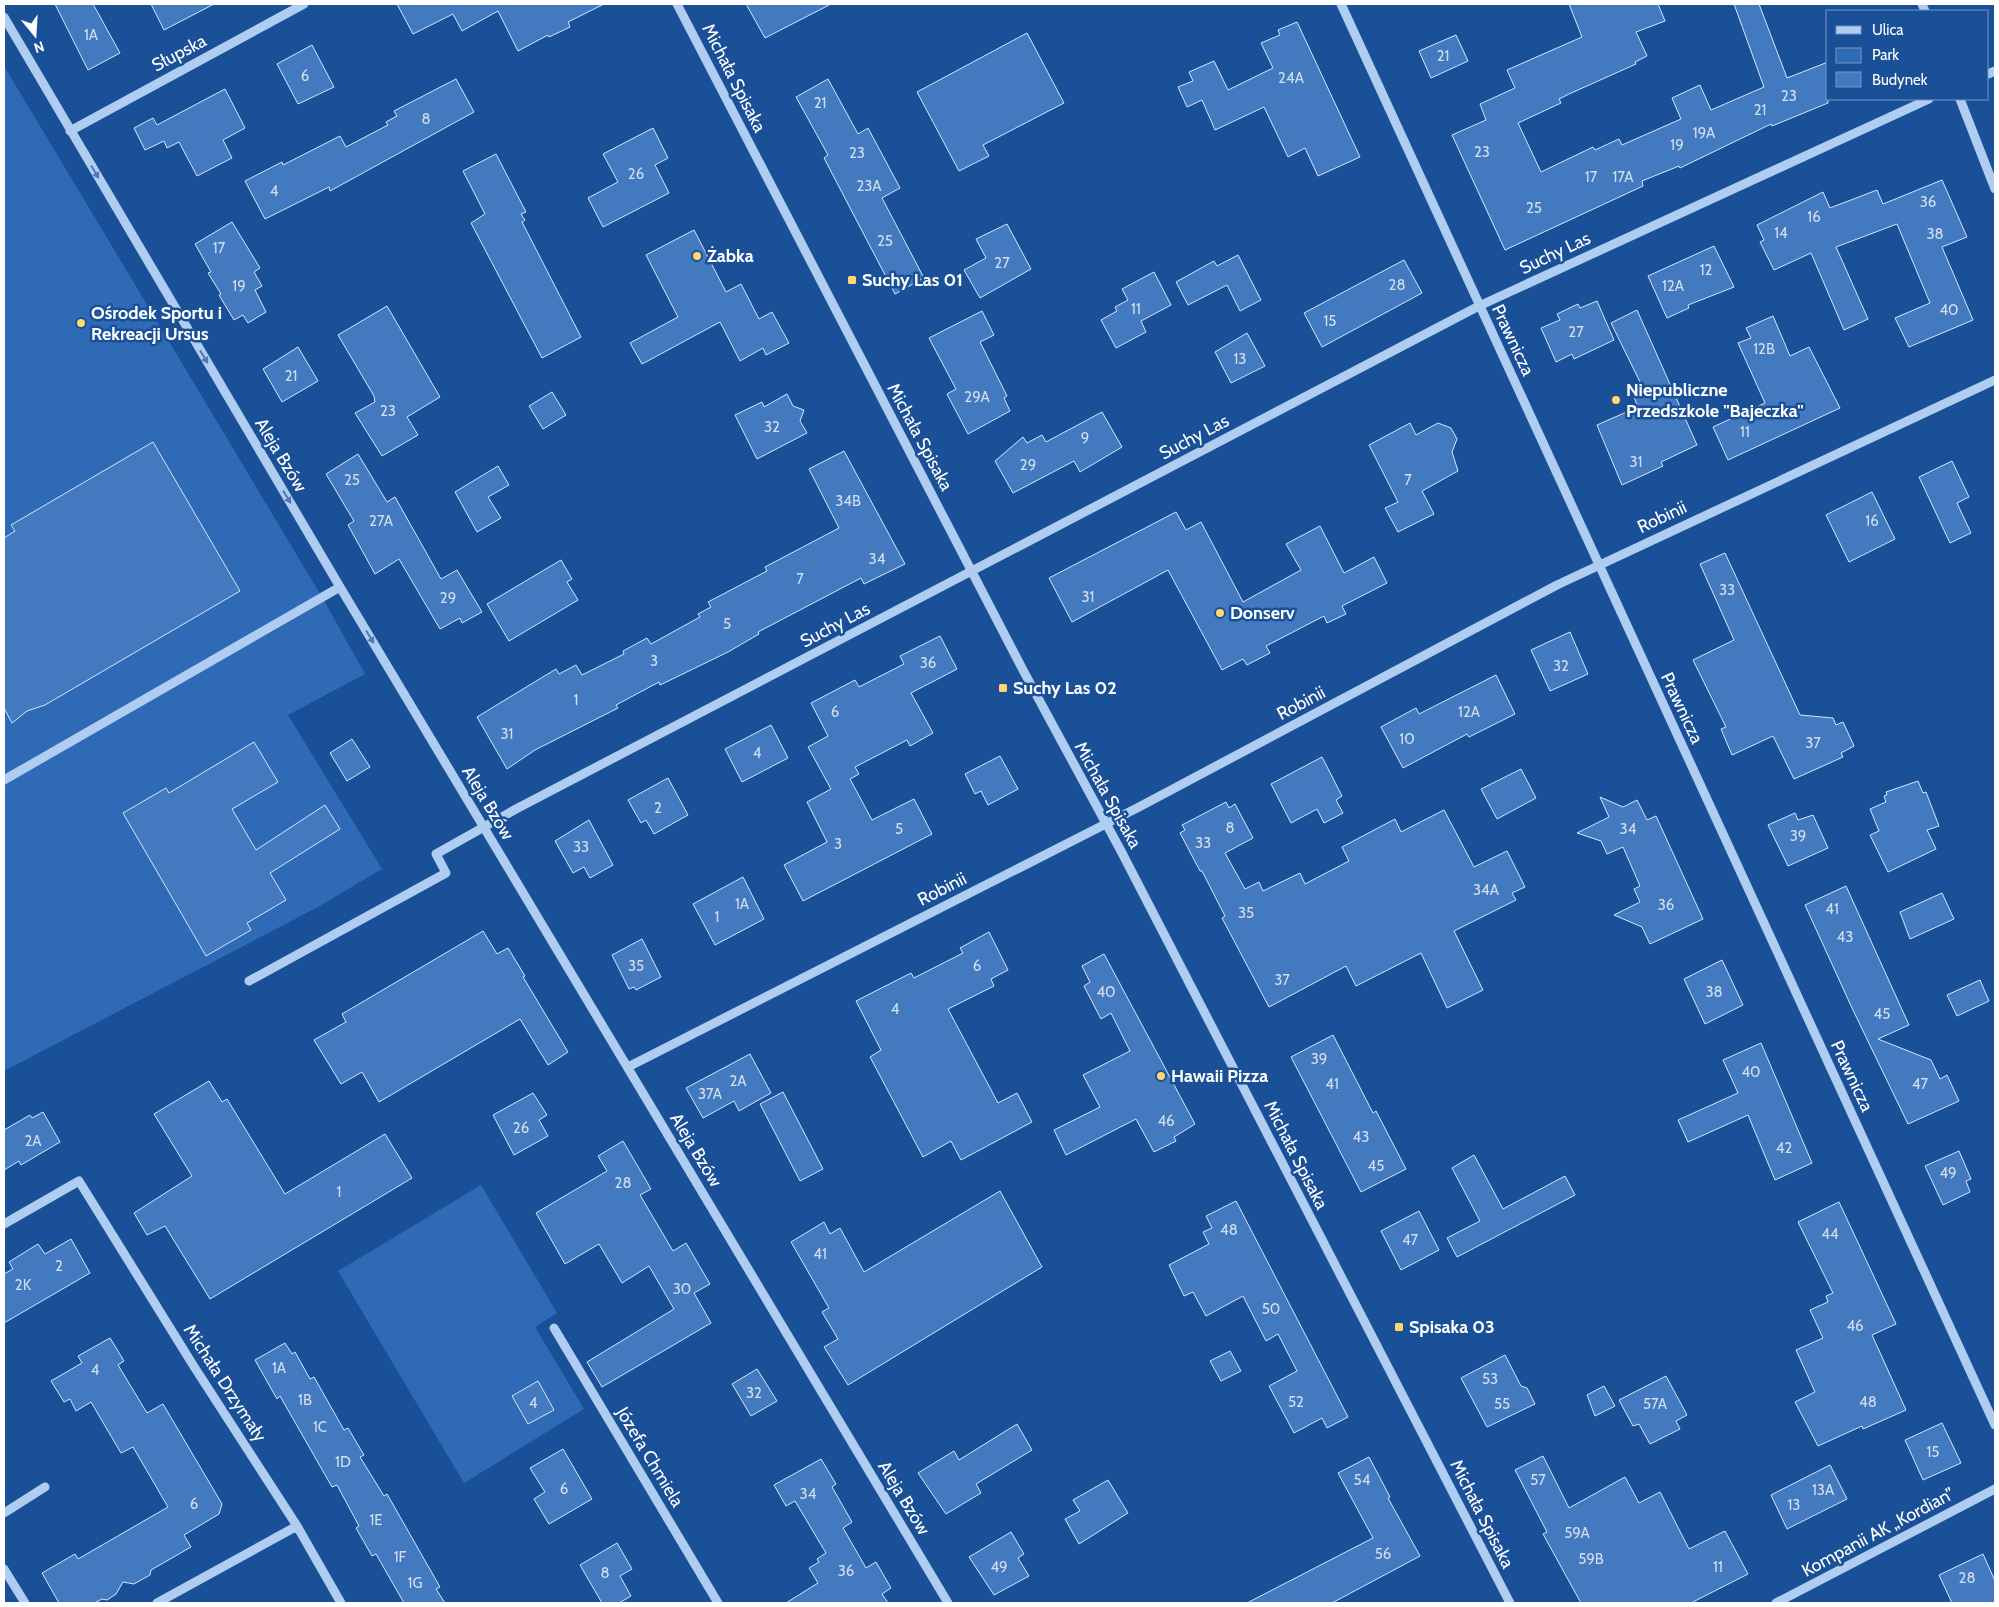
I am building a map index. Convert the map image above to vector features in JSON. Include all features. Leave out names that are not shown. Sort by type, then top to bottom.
[{"type":"street","name":"Słupska","points":[[70,131],[304,4]]},
{"type":"street","name":"Michała Spisaka","points":[[677,4],[1510,1603]]},
{"type":"street","name":"Prawnicza","points":[[1341,4],[1995,1425]]},
{"type":"street","name":"Aleja Bzów","points":[[4,17],[340,587],[948,1603]]},
{"type":"street","name":"Suchy Las","points":[[249,981],[446,873],[436,854],[484,827],[1479,306],[1927,100]]},
{"type":"street","points":[[1960,100],[1995,189]]},
{"type":"street","name":"Robinii","points":[[628,1067],[1105,824],[1557,585],[1995,380]]},
{"type":"street","points":[[4,780],[340,587]]},
{"type":"street","name":"Michała Drzymały","points":[[4,1224],[79,1181],[193,1365],[297,1526],[341,1603]]},
{"type":"street","name":"Józefa Chmiela","points":[[554,1328],[718,1603]]},
{"type":"street","points":[[4,1513],[45,1487]]},
{"type":"street","name":"Kompanii AK „Kordian”","points":[[1776,1603],[1995,1489]]},
{"type":"street","points":[[157,1603],[297,1526]]},
{"type":"street","points":[[4,1569],[25,1603]]},
{"type":"green space","name":"Ośrodek Sportu i Rekreacji Ursus","points":[[4,66],[322,597],[365,674],[288,715],[382,869],[318,907],[4,1071]]},
{"type":"green space","points":[[481,1185],[557,1313],[535,1327],[584,1409],[464,1483],[338,1271]]},
{"type":"building","points":[[55,4],[93,4],[120,53],[88,70]]},
{"type":"building","points":[[151,4],[214,4],[164,30]]},
{"type":"building","points":[[397,4],[604,4],[568,22],[570,27],[549,37],[548,35],[518,51],[498,11],[462,31],[453,14],[413,34]]},
{"type":"building","points":[[746,4],[831,4],[765,38]]},
{"type":"building","points":[[1569,4],[1658,4],[1665,21],[1636,32],[1647,56],[1635,62],[1636,64],[1559,99],[1561,103],[1518,123],[1541,172],[1593,147],[1595,150],[1619,139],[1622,145],[1681,119],[1672,98],[1700,85],[1711,110],[1764,87],[1734,4],[1759,4],[1787,78],[1826,63],[1826,100],[1828,100],[1828,103],[1772,126],[1771,124],[1680,168],[1679,166],[1642,181],[1643,186],[1505,250],[1452,135],[1486,120],[1480,104],[1515,88],[1507,70],[1582,37]]},
{"type":"building","points":[[1297,22],[1360,157],[1318,176],[1305,148],[1288,157],[1264,107],[1215,130],[1202,100],[1187,107],[1178,87],[1193,81],[1189,72],[1214,61],[1228,90],[1273,68],[1261,43],[1280,35],[1278,30]]},
{"type":"building","points":[[1027,33],[1064,103],[983,145],[989,156],[959,171],[917,92]]},
{"type":"building","points":[[1456,35],[1468,61],[1431,78],[1419,51]]},
{"type":"building","points":[[312,45],[334,87],[298,104],[277,64]]},
{"type":"building","points":[[456,79],[474,112],[330,191],[329,187],[265,219],[245,181],[282,162],[283,165],[340,136],[346,147],[388,125],[386,122],[397,116],[394,111]]},
{"type":"building","points":[[828,79],[858,134],[868,128],[900,188],[882,198],[924,278],[895,294],[824,158],[828,155],[796,97]]},
{"type":"building","points":[[225,89],[245,128],[223,140],[232,158],[197,176],[179,142],[167,148],[164,141],[145,150],[134,128],[153,118],[157,125]]},
{"type":"building","points":[[653,128],[668,158],[655,165],[669,193],[603,227],[588,198],[618,182],[603,154]]},
{"type":"building","points":[[496,154],[526,212],[521,214],[525,220],[522,222],[581,337],[542,358],[471,223],[485,214],[463,171]]},
{"type":"building","points":[[1942,180],[1967,237],[1942,247],[1973,320],[1909,347],[1895,318],[1930,303],[1897,224],[1836,247],[1868,319],[1844,330],[1811,253],[1774,270],[1760,242],[1764,240],[1757,225],[1823,192],[1830,208],[1877,190],[1883,204]]},
{"type":"building","points":[[232,222],[260,268],[254,272],[262,286],[255,290],[266,312],[248,323],[243,315],[234,320],[219,295],[221,294],[208,273],[211,272],[195,244]]},
{"type":"building","points":[[1007,224],[1031,269],[980,298],[964,270],[986,258],[976,239]]},
{"type":"building","points":[[694,230],[726,292],[741,284],[759,319],[772,312],[789,343],[766,355],[763,348],[740,361],[720,322],[642,364],[630,343],[678,317],[646,255]]},
{"type":"building","points":[[1714,246],[1734,287],[1688,305],[1689,308],[1667,318],[1648,276]]},
{"type":"building","points":[[1238,255],[1261,300],[1240,311],[1227,285],[1188,305],[1176,282],[1214,261],[1217,266]]},
{"type":"building","points":[[1404,260],[1422,293],[1322,347],[1304,313]]},
{"type":"building","points":[[1154,272],[1171,305],[1141,321],[1146,332],[1116,348],[1101,320],[1117,311],[1115,307],[1128,300],[1122,289]]},
{"type":"building","points":[[1597,301],[1614,340],[1574,359],[1572,354],[1556,362],[1541,328],[1560,320],[1557,314],[1578,304],[1580,308]]},
{"type":"building","points":[[387,306],[440,397],[407,417],[418,435],[382,456],[355,413],[375,402],[374,396],[338,335]]},
{"type":"building","points":[[1637,310],[1697,445],[1661,462],[1663,466],[1622,485],[1597,425],[1638,407],[1633,395],[1644,390],[1611,323]]},
{"type":"building","points":[[982,311],[994,335],[980,342],[1007,396],[1004,398],[1010,411],[968,434],[947,394],[956,389],[929,338]]},
{"type":"building","points":[[1773,316],[1790,356],[1809,347],[1840,408],[1728,460],[1713,427],[1765,403],[1738,343],[1751,338],[1746,328]]},
{"type":"building","points":[[1247,333],[1265,366],[1231,383],[1215,352]]},
{"type":"building","points":[[298,347],[318,381],[282,402],[263,369]]},
{"type":"building","points":[[552,392],[566,415],[543,429],[529,406]]},
{"type":"building","points":[[787,394],[793,406],[804,410],[800,421],[807,433],[757,459],[735,415],[762,402],[764,407]]},
{"type":"building","points":[[1102,412],[1122,447],[1080,472],[1074,461],[1013,493],[995,461],[1023,437],[1027,443],[1042,435],[1046,442]]},
{"type":"building","points":[[1410,423],[1416,435],[1438,423],[1451,428],[1457,439],[1452,452],[1458,471],[1422,491],[1434,514],[1398,532],[1385,508],[1398,502],[1369,445]]},
{"type":"building","points":[[153,442],[240,591],[45,705],[27,711],[12,723],[4,708],[4,538],[15,531],[11,525]]},
{"type":"building","points":[[844,451],[905,564],[864,584],[861,578],[758,632],[759,634],[728,652],[660,685],[659,682],[616,705],[618,708],[535,750],[507,769],[477,717],[556,669],[559,674],[576,665],[582,675],[624,654],[623,651],[647,638],[651,644],[700,617],[698,614],[711,607],[708,602],[767,571],[765,567],[839,528],[809,469]]},
{"type":"building","points":[[358,454],[387,502],[395,497],[441,579],[457,570],[482,612],[462,623],[460,618],[440,629],[399,559],[375,574],[348,525],[354,521],[326,474]]},
{"type":"building","points":[[1952,461],[1969,497],[1957,503],[1971,533],[1950,543],[1919,477]]},
{"type":"building","points":[[498,466],[509,485],[488,497],[501,518],[477,532],[455,492]]},
{"type":"building","points":[[1872,492],[1895,539],[1849,562],[1826,515]]},
{"type":"building","points":[[1176,512],[1186,530],[1201,522],[1243,602],[1301,570],[1286,544],[1320,526],[1344,573],[1374,557],[1387,583],[1342,606],[1346,614],[1327,623],[1324,616],[1266,646],[1270,653],[1247,665],[1243,659],[1222,670],[1168,570],[1072,622],[1049,578]]},
{"type":"building","points":[[1725,553],[1800,715],[1833,718],[1836,725],[1843,722],[1854,746],[1841,753],[1843,757],[1794,779],[1773,736],[1732,755],[1721,729],[1726,727],[1693,660],[1734,640],[1700,564]]},
{"type":"building","points":[[561,560],[572,579],[567,582],[578,600],[509,641],[487,604]]},
{"type":"building","points":[[1570,632],[1588,674],[1550,691],[1531,650]]},
{"type":"building","points":[[940,636],[957,669],[911,693],[933,733],[910,746],[907,740],[855,767],[859,774],[850,779],[872,820],[914,799],[932,834],[803,901],[784,865],[827,842],[807,802],[831,789],[808,747],[828,736],[811,703],[855,680],[859,687],[904,664],[900,656]]},
{"type":"building","points":[[1496,675],[1515,714],[1469,737],[1467,734],[1403,768],[1381,727],[1416,708],[1419,714]]},
{"type":"building","points":[[771,725],[788,758],[742,782],[725,749]]},
{"type":"building","points":[[352,739],[370,767],[347,781],[330,753]]},
{"type":"building","points":[[254,742],[278,782],[232,809],[256,850],[325,805],[340,829],[270,873],[286,900],[247,923],[251,930],[206,956],[123,813],[166,788],[169,793]]},
{"type":"building","points":[[1000,756],[1018,789],[988,805],[981,791],[975,794],[965,774]]},
{"type":"building","points":[[1322,757],[1342,796],[1336,800],[1343,813],[1324,823],[1317,809],[1291,823],[1271,784]]},
{"type":"building","points":[[1521,769],[1536,798],[1497,819],[1481,789]]},
{"type":"building","points":[[668,778],[688,815],[654,834],[646,820],[641,823],[628,800]]},
{"type":"building","points":[[1918,781],[1923,793],[1926,792],[1939,826],[1927,830],[1936,849],[1888,872],[1870,835],[1879,831],[1870,809],[1886,802],[1884,796],[1887,795],[1886,792]]},
{"type":"building","points":[[1600,797],[1623,807],[1637,800],[1647,820],[1656,816],[1703,919],[1650,944],[1642,927],[1614,915],[1640,902],[1634,889],[1640,886],[1623,847],[1607,854],[1601,841],[1577,833],[1609,817]]},
{"type":"building","points":[[1226,802],[1229,808],[1235,804],[1253,838],[1225,853],[1245,889],[1259,882],[1263,891],[1300,873],[1305,884],[1349,861],[1342,847],[1395,819],[1401,832],[1444,810],[1474,867],[1507,851],[1525,887],[1512,893],[1516,900],[1454,931],[1483,990],[1447,1008],[1421,953],[1356,986],[1346,966],[1269,1007],[1222,918],[1225,916],[1202,871],[1200,871],[1180,833],[1185,830],[1182,825]]},
{"type":"building","points":[[1795,813],[1798,820],[1813,815],[1828,848],[1788,866],[1768,825]]},
{"type":"building","points":[[589,820],[613,865],[590,878],[584,867],[573,873],[555,841]]},
{"type":"building","points":[[743,877],[764,919],[715,945],[693,904]]},
{"type":"building","points":[[1846,886],[1909,1025],[1878,1039],[1931,1060],[1940,1079],[1947,1075],[1959,1101],[1908,1124],[1805,905]]},
{"type":"building","points":[[1942,893],[1954,919],[1910,939],[1900,912]]},
{"type":"building","points":[[483,931],[497,954],[508,948],[568,1052],[548,1065],[520,1019],[379,1102],[362,1072],[341,1084],[314,1040],[346,1022],[342,1014]]},
{"type":"building","points":[[989,932],[1008,970],[991,979],[994,986],[948,1009],[998,1103],[1017,1093],[1032,1122],[961,1160],[951,1141],[923,1157],[870,1057],[881,1050],[856,1001],[911,973],[914,978],[963,953],[960,948]]},
{"type":"building","points":[[642,939],[661,977],[636,990],[634,987],[629,989],[612,955]]},
{"type":"building","points":[[1104,954],[1195,1124],[1174,1137],[1176,1141],[1154,1152],[1136,1119],[1066,1155],[1054,1130],[1100,1107],[1083,1075],[1130,1051],[1111,1013],[1101,1019],[1084,986],[1090,982],[1082,966]]},
{"type":"building","points":[[1722,960],[1743,1005],[1705,1024],[1684,979]]},
{"type":"building","points":[[1980,980],[1989,1001],[1957,1016],[1947,995]]},
{"type":"building","points":[[1333,1035],[1373,1113],[1376,1111],[1406,1169],[1361,1192],[1291,1057]]},
{"type":"building","points":[[1761,1043],[1812,1163],[1775,1180],[1748,1115],[1688,1142],[1678,1120],[1738,1093],[1723,1060]]},
{"type":"building","points":[[750,1054],[771,1093],[739,1111],[734,1101],[703,1118],[686,1088]]},
{"type":"building","points":[[209,1081],[222,1102],[227,1099],[285,1194],[385,1134],[412,1178],[210,1299],[165,1226],[147,1235],[134,1213],[192,1176],[154,1114]]},
{"type":"building","points":[[783,1092],[823,1169],[800,1181],[760,1104]]},
{"type":"building","points":[[533,1093],[547,1115],[539,1120],[548,1136],[514,1155],[493,1115]]},
{"type":"building","points":[[43,1112],[60,1142],[21,1165],[19,1161],[4,1170],[4,1130],[30,1115],[32,1118]]},
{"type":"building","points":[[623,1141],[651,1189],[640,1195],[673,1251],[686,1243],[710,1284],[694,1293],[711,1323],[602,1387],[587,1362],[674,1309],[649,1266],[622,1283],[599,1244],[565,1264],[536,1213],[607,1171],[598,1156]]},
{"type":"building","points":[[1959,1151],[1971,1179],[1966,1181],[1970,1192],[1943,1205],[1925,1166]]},
{"type":"building","points":[[1474,1155],[1503,1209],[1565,1176],[1575,1195],[1457,1257],[1447,1238],[1480,1221],[1452,1168]]},
{"type":"building","points":[[1000,1191],[1042,1267],[848,1385],[824,1347],[838,1339],[822,1312],[829,1308],[791,1242],[824,1222],[830,1234],[840,1228],[864,1272]]},
{"type":"building","points":[[1236,1201],[1348,1417],[1327,1428],[1322,1418],[1294,1433],[1269,1386],[1297,1371],[1278,1334],[1266,1341],[1243,1296],[1206,1316],[1193,1292],[1184,1296],[1169,1265],[1209,1244],[1203,1232],[1212,1228],[1206,1216]]},
{"type":"building","points":[[1839,1202],[1896,1324],[1872,1335],[1906,1410],[1863,1429],[1862,1426],[1818,1446],[1795,1402],[1815,1392],[1796,1350],[1823,1338],[1810,1310],[1828,1302],[1826,1296],[1833,1293],[1798,1222]]},
{"type":"building","points":[[1419,1211],[1439,1250],[1401,1270],[1381,1231]]},
{"type":"building","points":[[71,1239],[90,1273],[4,1323],[4,1274],[13,1269],[9,1262],[38,1244],[45,1254]]},
{"type":"building","points":[[110,1338],[124,1361],[118,1365],[147,1413],[163,1404],[222,1504],[219,1514],[184,1535],[191,1547],[151,1570],[150,1575],[134,1584],[123,1582],[116,1594],[107,1600],[102,1599],[94,1603],[59,1603],[42,1573],[75,1554],[78,1559],[168,1507],[133,1447],[121,1453],[91,1402],[76,1411],[70,1399],[64,1402],[51,1381],[82,1363],[78,1356]]},
{"type":"building","points":[[285,1343],[292,1354],[295,1352],[310,1379],[314,1377],[344,1430],[348,1428],[364,1455],[360,1457],[384,1496],[387,1494],[440,1587],[436,1589],[445,1603],[404,1603],[376,1554],[372,1556],[356,1528],[359,1526],[337,1485],[332,1487],[280,1396],[277,1399],[255,1360]]},
{"type":"building","points":[[1230,1351],[1241,1371],[1221,1381],[1210,1361]]},
{"type":"building","points":[[1505,1355],[1521,1386],[1527,1388],[1535,1404],[1487,1427],[1461,1378]]},
{"type":"building","points":[[757,1369],[777,1401],[751,1416],[732,1384]]},
{"type":"building","points":[[1666,1376],[1687,1415],[1676,1421],[1680,1429],[1650,1444],[1639,1424],[1633,1426],[1619,1400]]},
{"type":"building","points":[[538,1381],[554,1410],[528,1424],[512,1396]]},
{"type":"building","points":[[1604,1386],[1615,1406],[1595,1416],[1587,1395]]},
{"type":"building","points":[[1942,1423],[1961,1463],[1923,1480],[1905,1440]]},
{"type":"building","points":[[1017,1424],[1032,1450],[976,1484],[981,1493],[946,1514],[918,1473],[954,1451],[959,1460]]},
{"type":"building","points":[[563,1449],[592,1499],[549,1524],[534,1499],[545,1492],[530,1468]]},
{"type":"building","points":[[1543,1456],[1569,1508],[1625,1477],[1639,1503],[1660,1492],[1689,1549],[1725,1531],[1748,1574],[1691,1603],[1581,1603],[1543,1534],[1547,1532],[1515,1470]]},
{"type":"building","points":[[1369,1457],[1390,1497],[1388,1498],[1420,1556],[1332,1603],[1247,1603],[1373,1538],[1338,1473]]},
{"type":"building","points":[[821,1459],[836,1484],[832,1487],[852,1522],[843,1528],[866,1568],[876,1562],[891,1588],[882,1594],[888,1603],[786,1603],[818,1583],[809,1568],[819,1562],[817,1559],[826,1553],[795,1501],[786,1506],[774,1485]]},
{"type":"building","points":[[1830,1465],[1847,1499],[1787,1529],[1771,1495]]},
{"type":"building","points":[[1108,1480],[1128,1513],[1079,1544],[1065,1519],[1080,1511],[1073,1500]]},
{"type":"building","points":[[1011,1532],[1024,1554],[1018,1558],[1029,1576],[994,1595],[969,1557]]},
{"type":"building","points":[[617,1543],[632,1569],[620,1576],[631,1596],[619,1603],[602,1603],[580,1565]]},
{"type":"building","points":[[1983,1554],[1995,1581],[1995,1603],[1952,1603],[1939,1575]]},
{"type":"place","name":"Żabka","points":[[697,256]]},
{"type":"place","name":"Suchy Las 01","points":[[852,280]]},
{"type":"place","name":"Ośrodek Sportu i Rekreacji Ursus","points":[[81,323]]},
{"type":"place","name":"Niepubliczne Przedszkole \"Bajeczka\"","points":[[1616,400]]},
{"type":"place","name":"Donserv","points":[[1220,613]]},
{"type":"place","name":"Suchy Las 02","points":[[1003,688]]},
{"type":"place","name":"Hawaii Pizza","points":[[1161,1076]]},
{"type":"place","name":"Spisaka 03","points":[[1399,1327]]}]
